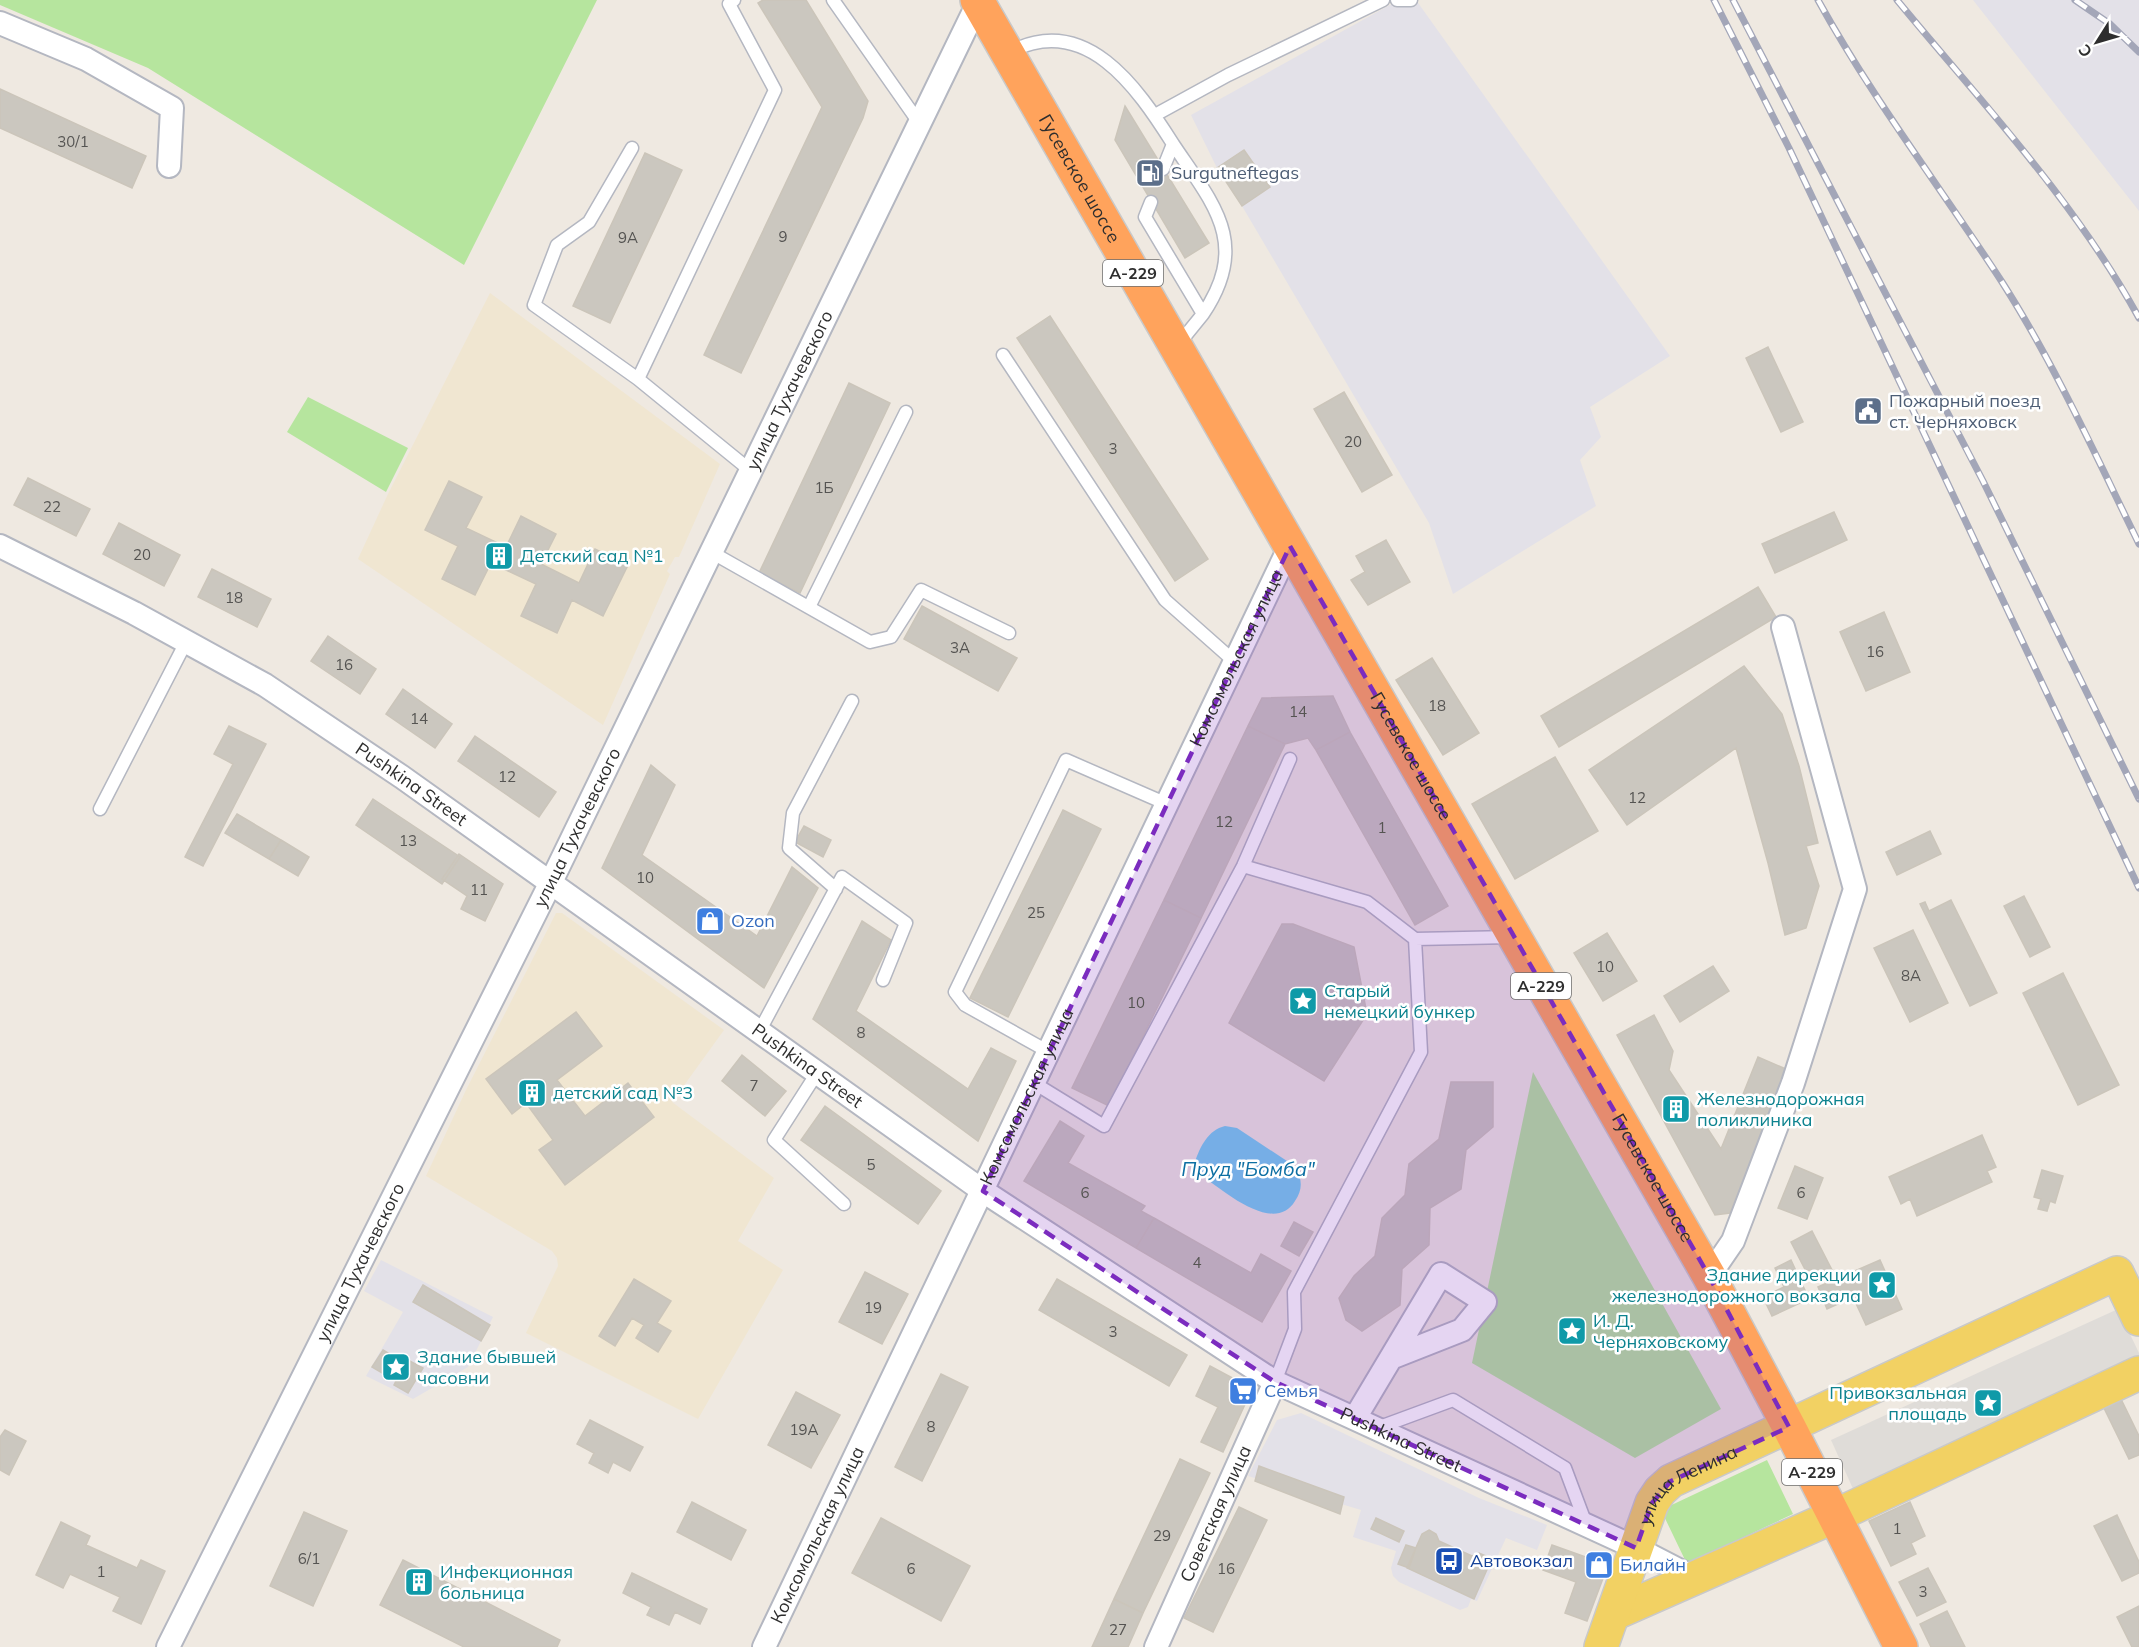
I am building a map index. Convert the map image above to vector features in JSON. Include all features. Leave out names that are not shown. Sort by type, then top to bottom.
[{"type":"highway","name":"Гусевское шоссе","points":[[977,2],[1709,1276],[1901,1647]]},
{"type":"main road","name":"улица Ленина","points":[[1601,1647],[1652,1503],[1671,1481],[2117,1273],[2139,1319]]},
{"type":"main road","points":[[1613,1614],[1835,1516],[2139,1373]]},
{"type":"street","name":"улица Тухачевского","points":[[168,1647],[550,884],[920,124],[977,2]]},
{"type":"street","points":[[0,23],[86,58],[172,108],[169,166]]},
{"type":"street","name":"Pushkina Street","points":[[0,546],[265,685],[402,777],[983,1191],[1275,1382],[1636,1548],[1694,1578]]},
{"type":"street","name":"Комсомольская улица","points":[[764,1647],[1290,546]]},
{"type":"street","points":[[1709,1276],[1733,1241],[1793,1083],[1855,889],[1783,627]]},
{"type":"street","points":[[1355,1418],[1391,1358]]},
{"type":"street","name":"Советская улица","points":[[1156,1647],[1275,1382]]},
{"type":"lane","points":[[638,379],[776,90],[729,4],[734,0]]},
{"type":"lane","points":[[833,0],[920,124]]},
{"type":"lane","points":[[1155,115],[1312,33],[1383,0]]},
{"type":"lane","points":[[1397,0],[1411,0]]},
{"type":"lane","points":[[1007,53],[1028,42],[1047,40],[1081,46],[1116,67],[1155,115],[1219,215],[1227,243],[1224,268],[1215,297],[1176,347]]},
{"type":"lane","points":[[1163,169],[1173,144]]},
{"type":"lane","points":[[632,148],[589,222],[557,245],[534,305],[638,379],[751,471]]},
{"type":"lane","points":[[1151,202],[1145,217],[1203,314]]},
{"type":"lane","points":[[1003,355],[1165,600],[1235,662]]},
{"type":"lane","points":[[809,608],[906,412]]},
{"type":"lane","points":[[711,552],[870,642],[891,637],[921,590],[1009,633]]},
{"type":"lane","points":[[100,809],[186,642]]},
{"type":"lane","points":[[836,889],[789,848],[793,813],[852,701]]},
{"type":"lane","points":[[1034,1083],[1104,1126],[1243,866],[1290,759]]},
{"type":"lane","points":[[1049,1052],[965,1005],[955,992],[1066,760],[1167,804]]},
{"type":"lane","points":[[1243,866],[1367,902],[1415,939],[1513,936]]},
{"type":"lane","points":[[759,1032],[842,878],[906,923],[883,980]]},
{"type":"lane","points":[[1275,1382],[1295,1329],[1294,1292],[1421,1052],[1415,939]]},
{"type":"lane","points":[[817,1073],[774,1140],[844,1204]]},
{"type":"lane","points":[[1377,1428],[1453,1400],[1564,1468],[1587,1526]]},
{"type":"highlighted area","points":[[1290,546],[1513,936],[1709,1276],[1789,1427],[1671,1481],[1652,1503],[1636,1548],[1275,1382],[983,1191]]},
{"type":"shaded area","points":[[1399,0],[1416,0],[1670,356],[1590,407],[1601,437],[1580,460],[1596,506],[1453,594],[1429,523],[1242,206],[1217,168],[1191,115]]},
{"type":"shaded area","points":[[1973,0],[2139,0],[2139,211]]},
{"type":"shaded area","points":[[490,293],[720,464],[679,557],[675,557],[667,571],[670,574],[603,725],[358,559],[388,494]]},
{"type":"shaded area","points":[[556,913],[562,913],[724,1030],[672,1102],[774,1178],[738,1241],[783,1270],[698,1419],[526,1333],[558,1266],[557,1258],[552,1251],[426,1176],[466,1090]]},
{"type":"shaded area","points":[[381,1260],[493,1317],[468,1367],[413,1399],[366,1376],[403,1312],[364,1291]]},
{"type":"shaded area","name":"Привокзальная площадь","points":[[2118,1309],[2139,1353],[2139,1365],[1859,1502],[1831,1440]]},
{"type":"shaded area","points":[[1301,1413],[1479,1498],[1547,1525],[1537,1550],[1506,1538],[1477,1601],[1471,1599],[1468,1607],[1460,1610],[1399,1582],[1393,1576],[1391,1568],[1396,1551],[1353,1537],[1361,1510],[1248,1476],[1277,1420]]},
{"type":"green space","points":[[0,0],[597,0],[464,265],[148,68],[0,5]]},
{"type":"green space","points":[[308,397],[408,448],[386,492],[287,432]]},
{"type":"green space","points":[[1533,1072],[1721,1409],[1635,1458],[1472,1363]]},
{"type":"green space","points":[[1767,1460],[1793,1514],[1687,1564],[1661,1510]]},
{"type":"water","name":"Пруд \"Бомба\"","points":[[1225,1126],[1237,1128],[1296,1167],[1300,1180],[1298,1197],[1286,1211],[1274,1214],[1261,1212],[1234,1198],[1200,1174],[1195,1162],[1202,1145],[1209,1135]]},
{"type":"building","points":[[763,0],[806,0],[868,101],[863,118],[741,373],[704,355],[822,107],[758,3]]},
{"type":"building","points":[[0,89],[146,156],[132,188],[0,128]]},
{"type":"building","points":[[1125,106],[1209,243],[1185,258],[1115,140]]},
{"type":"building","points":[[1244,150],[1270,187],[1242,206],[1217,168]]},
{"type":"building","points":[[645,153],[682,170],[610,323],[573,306]]},
{"type":"building","points":[[1050,316],[1208,559],[1175,581],[1017,338]]},
{"type":"building","points":[[1768,347],[1803,422],[1781,432],[1746,358]]},
{"type":"building","points":[[849,383],[890,403],[800,593],[759,573]]},
{"type":"building","points":[[1344,392],[1392,475],[1362,492],[1314,409]]},
{"type":"building","points":[[28,478],[90,509],[76,536],[14,505]]},
{"type":"building","name":"Детский сад №1","points":[[449,481],[482,497],[466,528],[506,547],[521,516],[556,534],[541,564],[579,583],[595,549],[628,565],[603,616],[572,600],[557,633],[521,616],[536,584],[491,563],[475,595],[442,579],[458,546],[425,530]]},
{"type":"building","points":[[1834,512],[1847,540],[1775,573],[1762,544]]},
{"type":"building","points":[[119,523],[180,555],[164,586],[103,554]]},
{"type":"building","points":[[1386,540],[1410,582],[1368,605],[1351,580],[1365,572],[1356,556]]},
{"type":"building","points":[[212,569],[271,599],[257,627],[198,597]]},
{"type":"building","points":[[1758,587],[1776,617],[1559,747],[1541,716]]},
{"type":"building","points":[[922,606],[1017,658],[998,691],[904,639]]},
{"type":"building","points":[[1884,612],[1910,672],[1866,691],[1840,632]]},
{"type":"building","points":[[328,636],[376,669],[360,694],[311,661]]},
{"type":"building","points":[[1432,658],[1479,733],[1443,755],[1396,680]]},
{"type":"building","points":[[1744,666],[1782,714],[1799,766],[1818,843],[1806,846],[1819,886],[1806,928],[1785,935],[1768,863],[1736,748],[1627,825],[1589,770]]},
{"type":"building","points":[[403,689],[452,724],[435,748],[386,714]]},
{"type":"building","points":[[1333,696],[1350,732],[1316,750],[1308,738],[1285,744],[1248,726],[1262,698]]},
{"type":"building","points":[[229,726],[266,744],[203,866],[185,857],[233,764],[214,754]]},
{"type":"building","points":[[1248,726],[1285,744],[1201,918],[1164,900]]},
{"type":"building","points":[[1350,732],[1448,906],[1415,925],[1316,750]]},
{"type":"building","points":[[475,736],[556,792],[539,817],[458,761]]},
{"type":"building","points":[[1555,757],[1598,831],[1515,879],[1472,804]]},
{"type":"building","points":[[651,765],[675,785],[642,855],[757,936],[792,867],[818,888],[764,988],[602,868]]},
{"type":"building","points":[[373,799],[460,857],[442,884],[356,825]]},
{"type":"building","points":[[1063,810],[1101,829],[1008,1017],[970,998]]},
{"type":"building","points":[[237,814],[281,840],[269,859],[225,833]]},
{"type":"building","points":[[804,826],[831,840],[823,857],[795,842]]},
{"type":"building","points":[[1930,831],[1941,854],[1897,875],[1886,852]]},
{"type":"building","points":[[281,840],[309,857],[298,876],[269,859]]},
{"type":"building","points":[[459,854],[503,884],[485,921],[461,909],[467,896],[442,879]]},
{"type":"building","points":[[2024,896],[2050,947],[2030,957],[2004,906]]},
{"type":"building","points":[[1164,900],[1201,918],[1109,1106],[1072,1088]]},
{"type":"building","points":[[1951,900],[1997,993],[1970,1006],[1920,904],[1925,902],[1929,911]]},
{"type":"building","points":[[862,921],[891,940],[856,1011],[968,1089],[991,1048],[1016,1061],[978,1141],[813,1019]]},
{"type":"building","points":[[1282,924],[1293,924],[1354,947],[1367,1014],[1324,1081],[1229,1023]]},
{"type":"building","points":[[1913,930],[1948,1003],[1910,1022],[1874,948]]},
{"type":"building","points":[[1607,933],[1637,981],[1603,1001],[1574,953]]},
{"type":"building","points":[[1713,966],[1729,991],[1680,1022],[1664,996]]},
{"type":"building","points":[[2063,973],[2119,1085],[2078,1105],[2023,993]]},
{"type":"building","name":"детский сад №3","points":[[576,1012],[602,1046],[557,1080],[585,1116],[628,1083],[654,1117],[565,1185],[539,1150],[553,1140],[526,1103],[512,1114],[486,1079]]},
{"type":"building","name":"Железнодорожная поликлиника","points":[[1654,1015],[1673,1051],[1669,1070],[1721,1149],[1758,1057],[1788,1070],[1730,1213],[1715,1215],[1617,1035]]},
{"type":"building","points":[[742,1055],[786,1091],[765,1116],[722,1081]]},
{"type":"building","points":[[1451,1082],[1493,1082],[1493,1127],[1466,1150],[1461,1189],[1430,1208],[1429,1245],[1402,1269],[1400,1305],[1362,1331],[1346,1320],[1339,1298],[1354,1276],[1375,1256],[1382,1218],[1405,1195],[1409,1164],[1439,1139]]},
{"type":"building","points":[[825,1106],[941,1191],[918,1224],[801,1140]]},
{"type":"building","points":[[1060,1121],[1084,1136],[1068,1163],[1145,1206],[1141,1211],[1154,1218],[1136,1248],[1024,1181]]},
{"type":"building","points":[[1982,1135],[1996,1167],[1987,1171],[1992,1182],[1917,1216],[1910,1199],[1901,1204],[1889,1177]]},
{"type":"building","points":[[1795,1166],[1823,1178],[1807,1219],[1778,1208]]},
{"type":"building","points":[[2042,1170],[2063,1176],[2055,1203],[2050,1201],[2047,1211],[2038,1209],[2041,1199],[2034,1197]]},
{"type":"building","points":[[1154,1218],[1251,1273],[1261,1254],[1291,1271],[1262,1322],[1136,1248]]},
{"type":"building","points":[[1294,1222],[1313,1232],[1299,1256],[1281,1246]]},
{"type":"building","points":[[1812,1231],[1832,1270],[1811,1281],[1791,1242]]},
{"type":"building","points":[[1791,1260],[1809,1299],[1772,1316],[1763,1297],[1784,1287],[1775,1268]]},
{"type":"building","points":[[1880,1260],[1902,1309],[1866,1325],[1853,1297],[1827,1309],[1818,1287]]},
{"type":"building","points":[[865,1272],[908,1294],[882,1344],[839,1322]]},
{"type":"building","points":[[634,1279],[671,1301],[657,1323],[671,1331],[658,1352],[636,1338],[644,1325],[632,1318],[615,1346],[599,1336]]},
{"type":"building","points":[[1057,1279],[1187,1355],[1169,1386],[1039,1310]]},
{"type":"building","points":[[423,1285],[490,1325],[481,1341],[413,1302]]},
{"type":"building","points":[[383,1350],[406,1364],[408,1360],[423,1368],[408,1393],[394,1385],[396,1381],[372,1367]]},
{"type":"building","points":[[1210,1366],[1240,1382],[1247,1400],[1223,1452],[1201,1442],[1218,1407],[1196,1396]]},
{"type":"building","points":[[941,1374],[968,1387],[922,1481],[895,1467]]},
{"type":"building","points":[[796,1392],[840,1415],[811,1468],[768,1445]]},
{"type":"building","points":[[2120,1397],[2139,1436],[2139,1455],[2129,1459],[2103,1406]]},
{"type":"building","points":[[590,1420],[643,1447],[630,1471],[613,1462],[608,1473],[589,1463],[594,1453],[577,1444]]},
{"type":"building","points":[[5,1430],[26,1441],[9,1475],[0,1470],[0,1437]]},
{"type":"building","points":[[1180,1459],[1210,1473],[1143,1613],[1114,1599]]},
{"type":"building","points":[[1259,1466],[1344,1497],[1340,1514],[1255,1481]]},
{"type":"building","points":[[692,1502],[746,1530],[731,1560],[677,1532]]},
{"type":"building","points":[[1910,1502],[1925,1536],[1911,1543],[1916,1554],[1891,1566],[1869,1521]]},
{"type":"building","points":[[1239,1507],[1267,1520],[1213,1632],[1184,1618]]},
{"type":"building","points":[[304,1512],[347,1531],[313,1606],[270,1586]]},
{"type":"building","points":[[2117,1515],[2139,1562],[2139,1573],[2122,1581],[2094,1526]]},
{"type":"building","points":[[881,1518],[970,1566],[941,1621],[852,1573]]},
{"type":"building","points":[[1376,1518],[1404,1531],[1399,1542],[1371,1529]]},
{"type":"building","points":[[61,1522],[90,1536],[86,1545],[137,1568],[141,1560],[165,1571],[141,1624],[113,1611],[120,1597],[70,1574],[63,1588],[36,1575]]},
{"type":"building","name":"Автовокзал","points":[[1429,1530],[1436,1534],[1439,1541],[1472,1556],[1479,1553],[1486,1556],[1489,1565],[1474,1599],[1407,1568],[1422,1534]]},
{"type":"building","points":[[1406,1545],[1416,1548],[1409,1568],[1398,1564]]},
{"type":"building","points":[[1552,1545],[1608,1565],[1587,1621],[1565,1613],[1576,1582],[1543,1570]]},
{"type":"building","name":"Инфекционная больница","points":[[403,1560],[560,1640],[557,1647],[464,1647],[380,1605]]},
{"type":"building","points":[[1928,1568],[1946,1602],[1917,1616],[1899,1582]]},
{"type":"building","points":[[632,1573],[707,1609],[700,1624],[675,1612],[669,1625],[647,1615],[651,1607],[623,1593]]},
{"type":"building","points":[[1114,1599],[1143,1613],[1128,1647],[1092,1647]]},
{"type":"building","points":[[2139,1606],[2139,1647],[2132,1647],[2117,1617]]},
{"type":"building","points":[[1947,1611],[1965,1647],[1931,1647],[1920,1624]]},
{"type":"railway","points":[[1714,0],[1789,148],[2139,888]]},
{"type":"railway","points":[[1733,0],[1983,481],[2139,799]]},
{"type":"railway","points":[[1818,0],[1861,72],[2021,313],[2074,411],[2139,544]]},
{"type":"railway","points":[[1897,0],[2057,193],[2114,275],[2139,318]]},
{"type":"railway","points":[[2075,0],[2110,24],[2139,52]]},
{"type":"place","name":"Surgutneftegas","points":[[1150,173]]},
{"type":"place","name":"Пожарный поезд ст. Черняховск","points":[[1868,411]]},
{"type":"place","name":"Детский сад №1","points":[[499,556]]},
{"type":"place","name":"Ozon","points":[[710,921]]},
{"type":"place","name":"Старый немецкий бункер","points":[[1303,1001]]},
{"type":"place","name":"детский сад №3","points":[[532,1093]]},
{"type":"place","name":"Железнодорожная поликлиника","points":[[1676,1109]]},
{"type":"place","name":"Здание дирекции железнодорожного вокзала","points":[[1882,1285]]},
{"type":"place","name":"И. Д. Черняховскому","points":[[1572,1331]]},
{"type":"place","name":"Здание бывшей часовни","points":[[396,1367]]},
{"type":"place","name":"Семья","points":[[1243,1391]]},
{"type":"place","name":"Привокзальная площадь","points":[[1988,1403]]},
{"type":"place","name":"Автовокзал","points":[[1449,1561]]},
{"type":"place","name":"Билайн","points":[[1599,1565]]},
{"type":"place","name":"Инфекционная больница","points":[[419,1582]]}]
